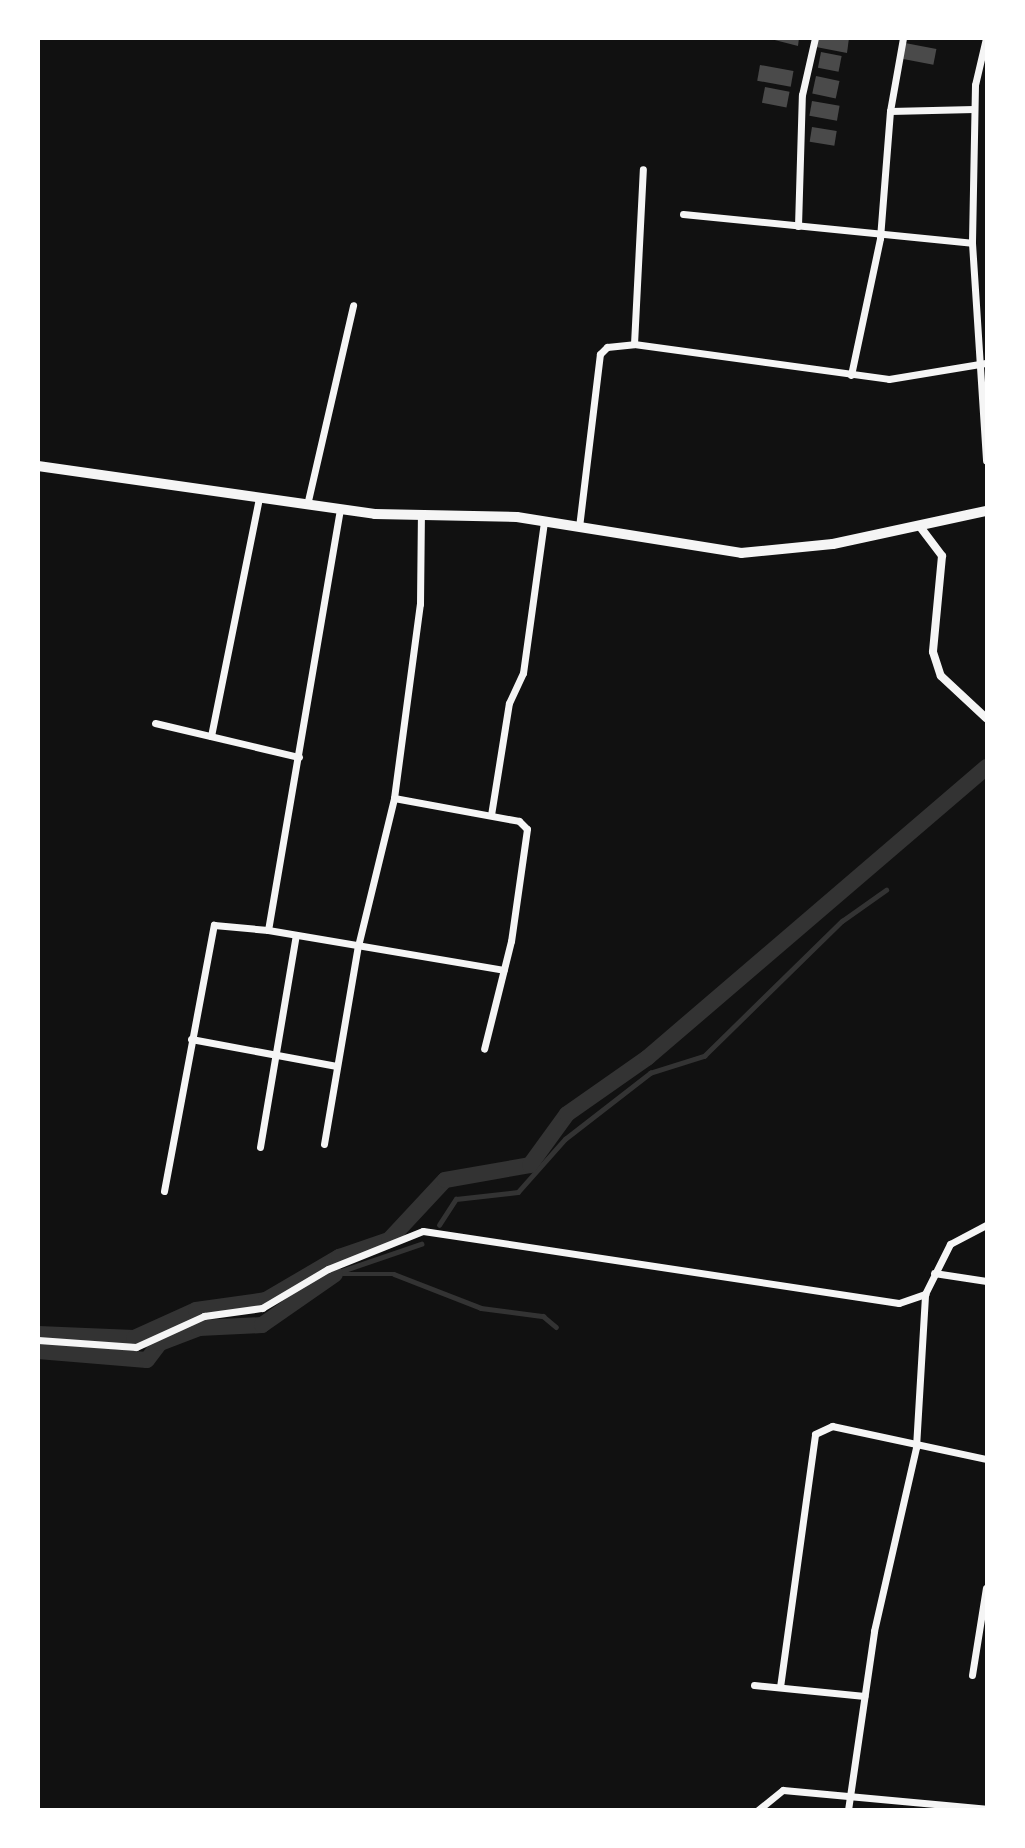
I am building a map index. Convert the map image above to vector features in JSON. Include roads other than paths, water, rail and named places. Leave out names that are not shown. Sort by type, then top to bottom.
[{"type":"main road","points":[[38,466],[307,505],[544,522],[741,552],[921,528],[986,511]]},
{"type":"street","points":[[798,226],[802,95],[815,38]]},
{"type":"street","points":[[851,375],[880,238],[890,111],[903,38]]},
{"type":"street","points":[[986,38],[974,109],[972,243],[983,364],[986,461]]},
{"type":"street","points":[[890,111],[974,109]]},
{"type":"street","points":[[634,344],[643,169]]},
{"type":"street","points":[[682,214],[880,238],[972,243]]},
{"type":"street","points":[[307,505],[353,305]]},
{"type":"street","points":[[579,527],[600,354],[607,346],[634,344],[889,379],[983,364]]},
{"type":"street","points":[[211,736],[259,498]]},
{"type":"street","points":[[268,930],[340,509]]},
{"type":"street","points":[[324,1144],[358,946],[394,798],[420,604],[421,515]]},
{"type":"street","points":[[491,815],[509,703],[523,673],[544,522]]},
{"type":"street","points":[[921,528],[942,556],[933,653],[941,676],[986,718]]},
{"type":"street","points":[[155,723],[299,757]]},
{"type":"street","points":[[394,798],[519,821],[528,847],[504,970],[484,1049]]},
{"type":"street","points":[[164,1191],[214,925],[268,930],[504,970]]},
{"type":"street","points":[[260,1147],[296,935]]},
{"type":"street","points":[[191,1039],[337,1066]]},
{"type":"street","points":[[848,1810],[864,1696],[916,1447],[925,1294],[950,1244],[986,1225]]},
{"type":"street","points":[[38,1340],[136,1347],[204,1316],[262,1308],[328,1269],[423,1231],[899,1303],[925,1294]]},
{"type":"street","points":[[934,1273],[986,1281]]},
{"type":"street","points":[[780,1687],[815,1434],[832,1426],[916,1447],[986,1459]]},
{"type":"street","points":[[972,1675],[986,1588]]},
{"type":"street","points":[[754,1685],[864,1696]]},
{"type":"street","points":[[758,1810],[783,1790],[850,1794],[930,1806],[986,1809]]},
{"type":"waterway","points":[[38,1334],[134,1338],[196,1310],[266,1300],[339,1257],[389,1240],[445,1180],[530,1165],[567,1114],[647,1058],[986,767]]},
{"type":"waterway","points":[[439,1225],[456,1199],[518,1192],[565,1139],[650,1073],[704,1056],[842,921],[886,890]]},
{"type":"waterway","points":[[339,1272],[421,1244]]},
{"type":"waterway","points":[[335,1274],[394,1274],[481,1308],[543,1316],[556,1327]]},
{"type":"waterway","points":[[38,1351],[147,1360],[160,1343],[199,1328],[262,1325],[335,1274]]}]
